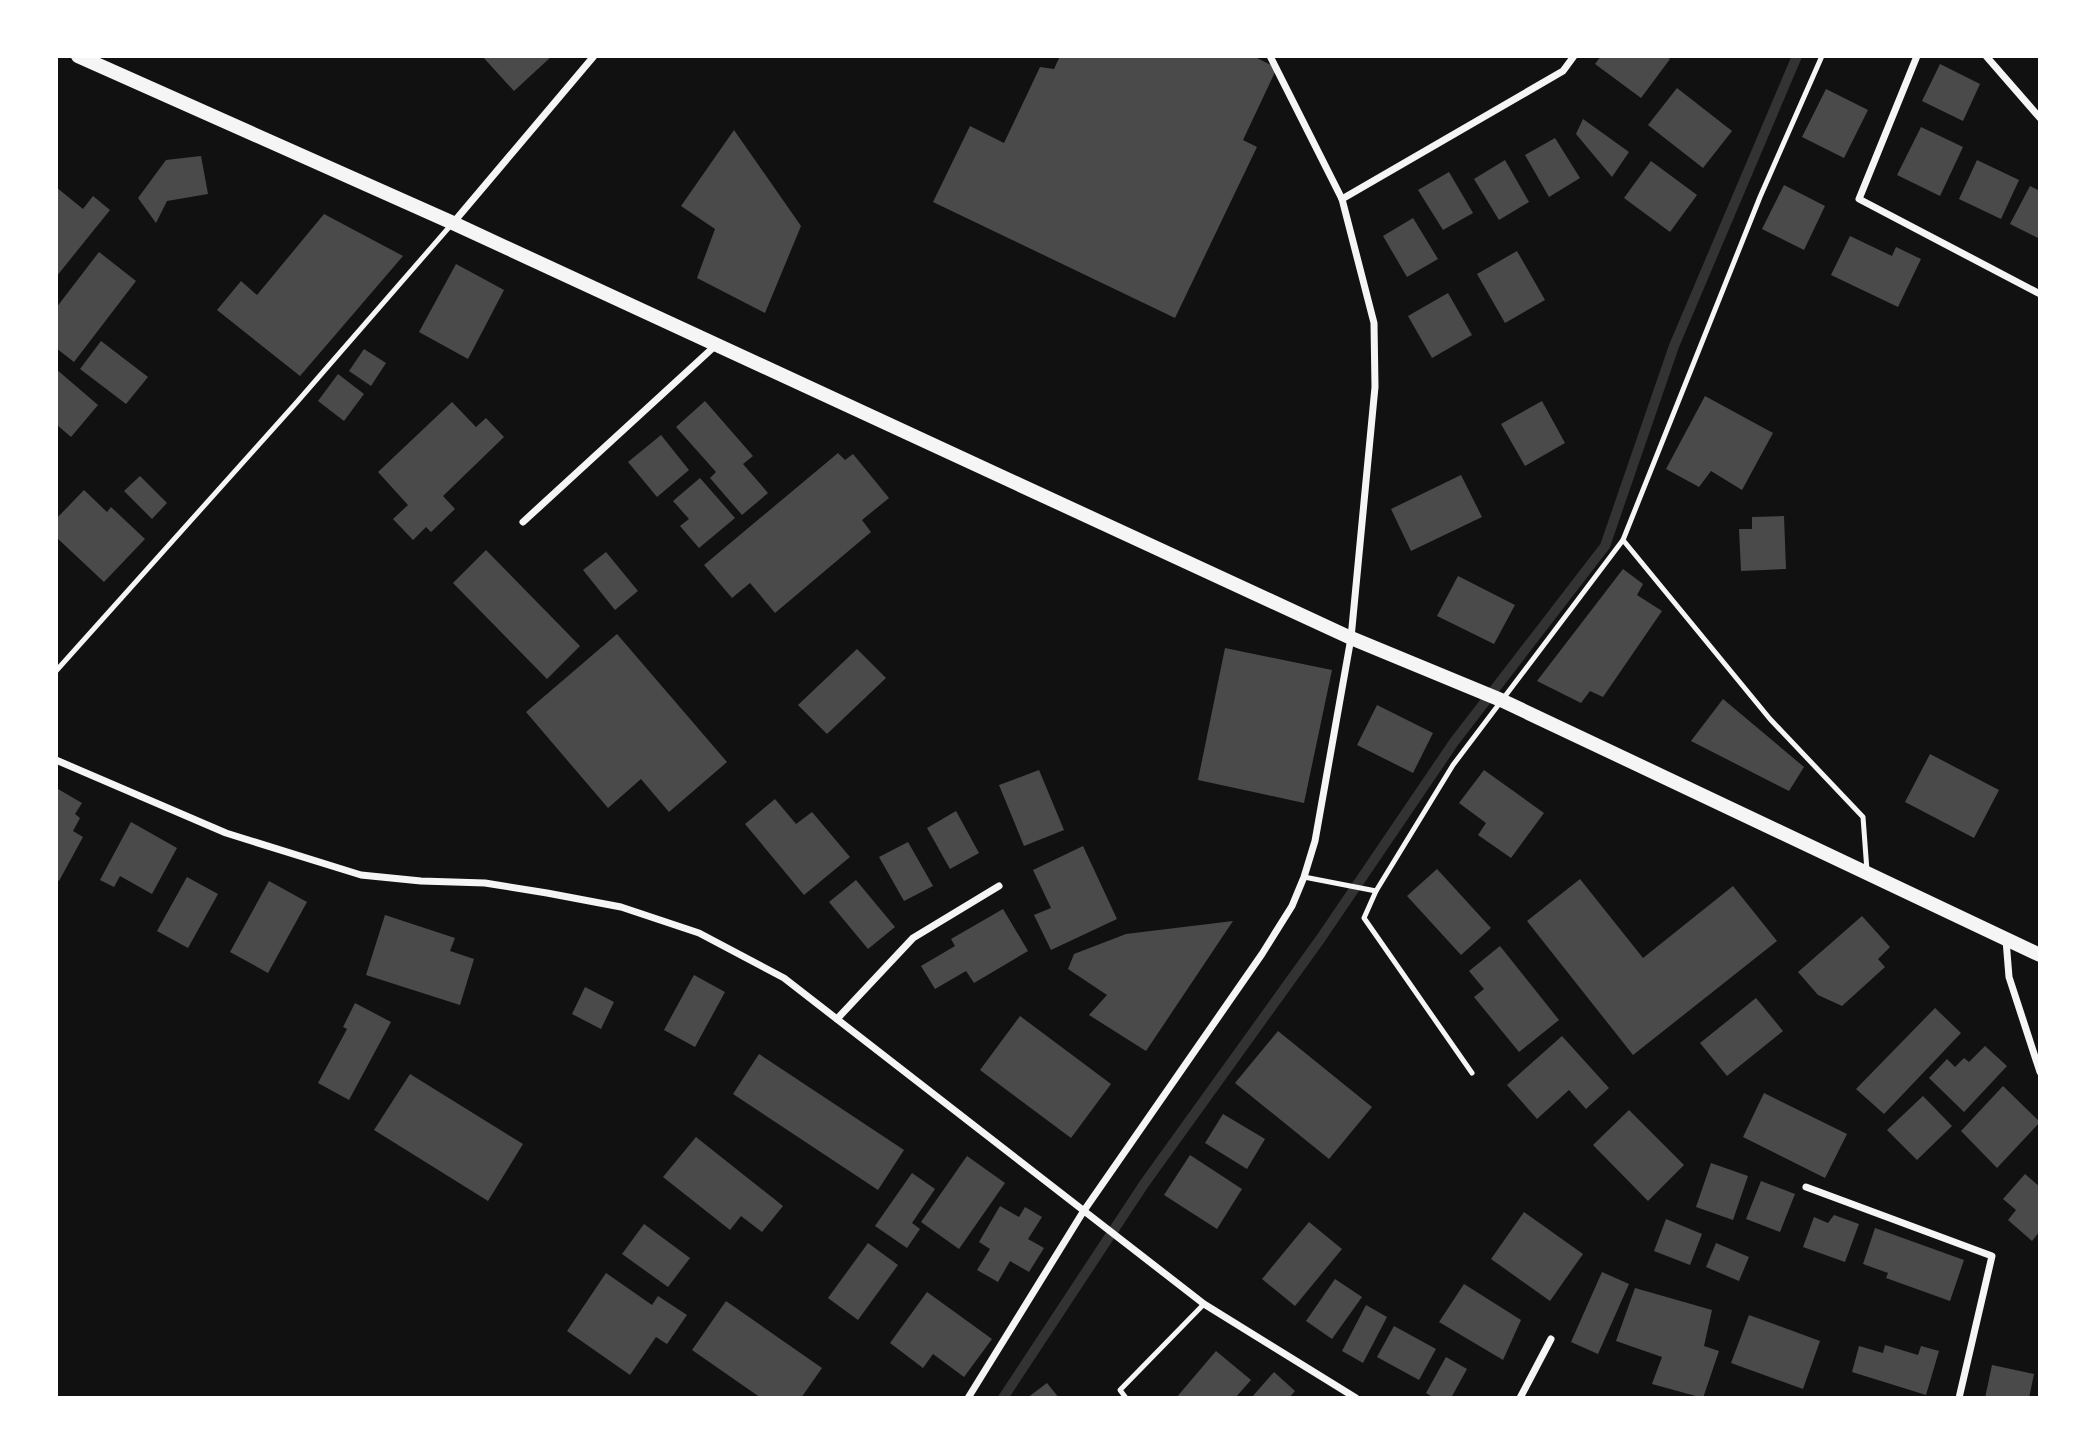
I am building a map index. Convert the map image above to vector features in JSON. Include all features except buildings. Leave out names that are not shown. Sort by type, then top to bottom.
[{"type":"main road","points":[[78,56],[453,223],[1351,638],[1501,700],[2040,955]]},
{"type":"street","points":[[453,223],[594,56]]},
{"type":"street","points":[[968,1398],[1083,1212],[1262,954],[1292,906],[1315,841],[1351,638],[1375,387],[1374,323],[1342,199],[1270,56]]},
{"type":"street","points":[[1342,199],[1563,71],[1574,56]]},
{"type":"street","points":[[1917,56],[1859,198],[2040,294]]},
{"type":"street","points":[[1986,56],[2040,118]]},
{"type":"street","points":[[523,522],[716,344]]},
{"type":"street","points":[[56,760],[226,833],[361,875],[421,881],[485,883],[621,907],[711,940],[784,978],[1204,1304],[1356,1398]]},
{"type":"street","points":[[837,1019],[913,938],[999,886]]},
{"type":"street","points":[[2006,939],[2009,977],[2040,1072]]},
{"type":"street","points":[[1806,1187],[1992,1256],[1959,1398]]},
{"type":"street","points":[[1520,1398],[1551,1339]]},
{"type":"lane","points":[[1472,1073],[1364,918],[1376,891],[1453,765],[1623,540],[1760,197],[1822,56]]},
{"type":"lane","points":[[56,671],[453,223]]},
{"type":"lane","points":[[1623,540],[1770,719],[1863,817],[1867,872]]},
{"type":"lane","points":[[1304,877],[1376,891]]},
{"type":"lane","points":[[1126,1398],[1120,1390],[1204,1304]]},
{"type":"waterway","points":[[1003,1398],[1144,1184],[1321,938],[1454,742],[1605,546],[1674,346],[1797,56]]}]
